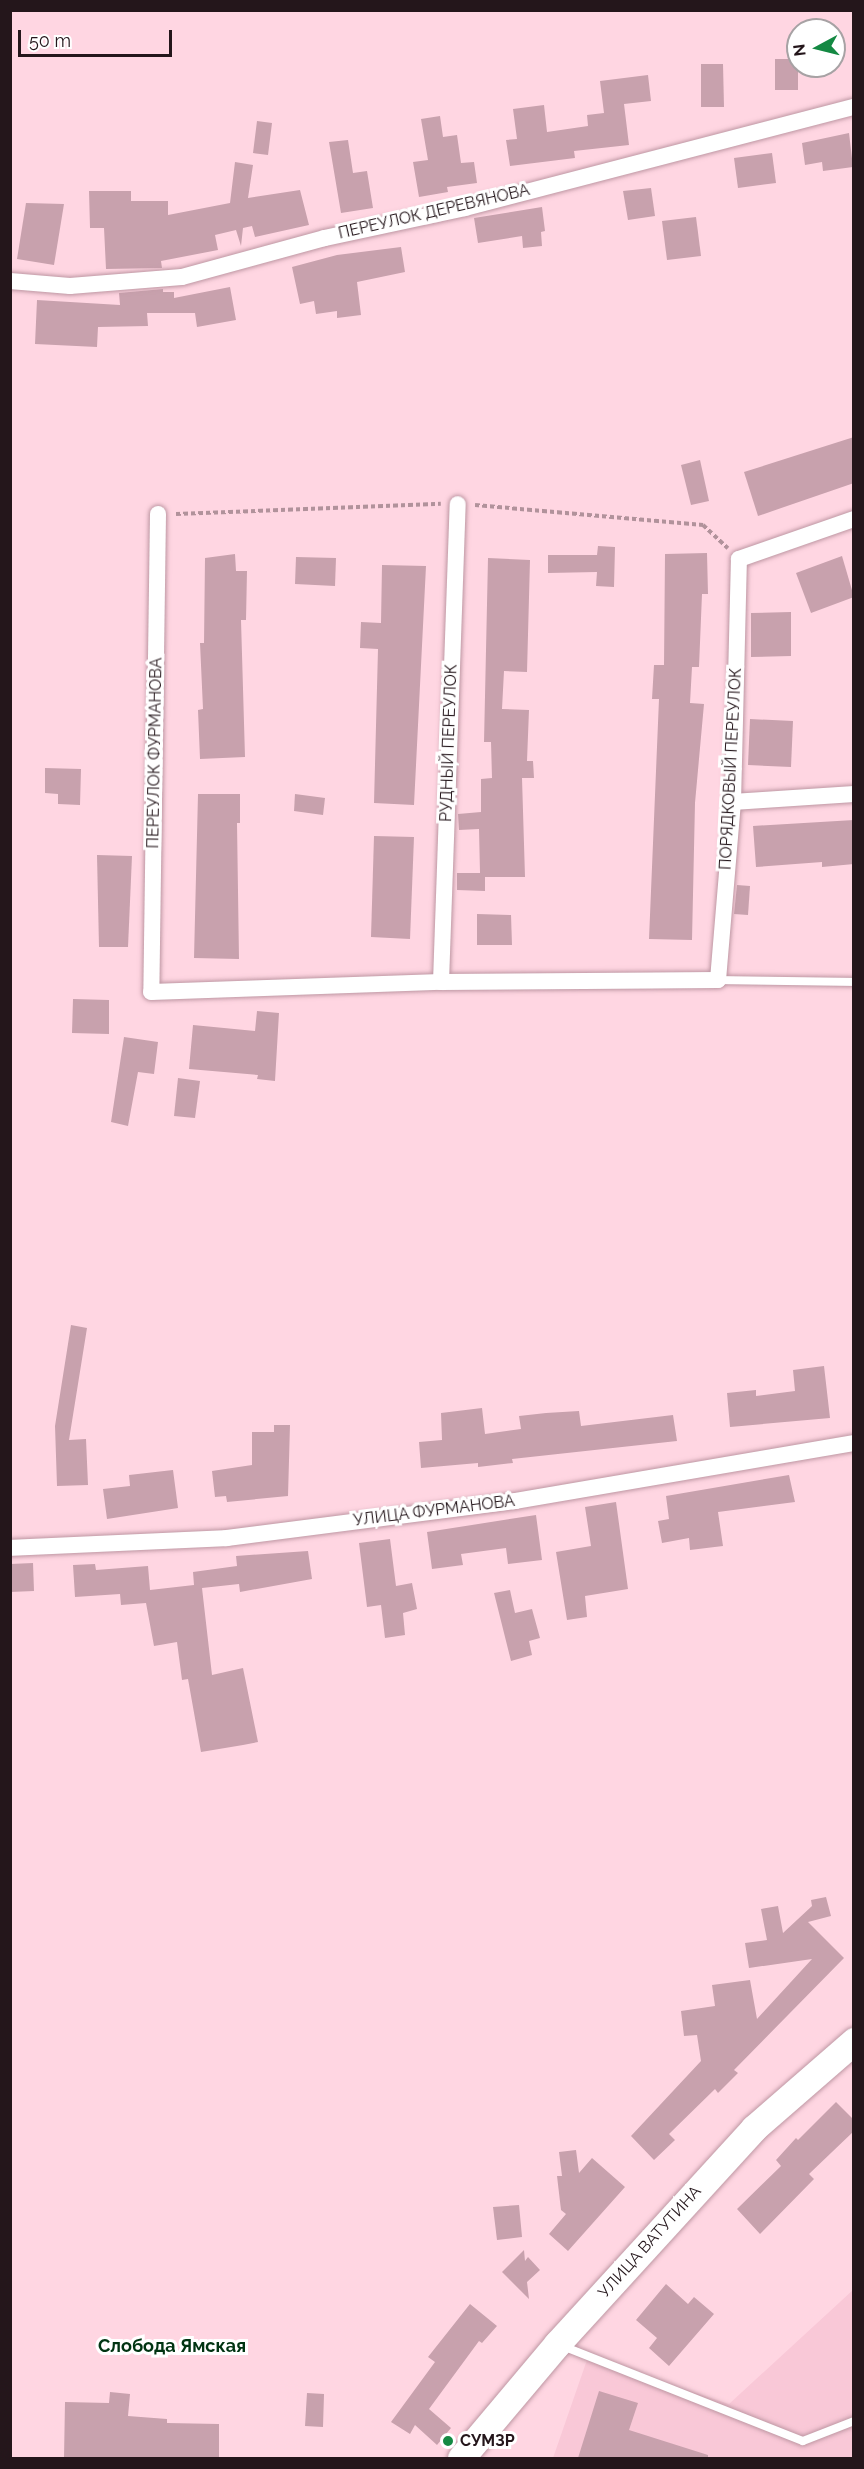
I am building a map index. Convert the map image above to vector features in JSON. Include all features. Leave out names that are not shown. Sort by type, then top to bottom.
[{"type":"main road","name":"УЛИЦА ВАТУТИНА","points":[[461,2458],[557,2344],[754,2128],[854,2041]]},
{"type":"street","name":"ПЕРЕУЛОК ДЕРЕВЯНОВА","points":[[10,281],[70,286],[182,278],[325,238],[465,208],[854,107]]},
{"type":"street","name":"РУДНЫЙ ПЕРЕУЛОК","points":[[441,982],[458,504]]},
{"type":"street","name":"ПЕРЕУЛОК ФУРМАНОВА","points":[[158,514],[151,992],[441,982]]},
{"type":"street","points":[[739,559],[854,519]]},
{"type":"street","name":"ПОРЯДКОВЫЙ ПЕРЕУЛОК","points":[[717,980],[733,802],[739,559]]},
{"type":"street","points":[[733,802],[854,794]]},
{"type":"street","points":[[441,982],[717,980]]},
{"type":"street","name":"УЛИЦА ФУРМАНОВА","points":[[10,1548],[227,1538],[515,1501],[854,1443]]},
{"type":"lane","points":[[717,980],[854,982]]},
{"type":"lane","points":[[557,2344],[803,2441],[854,2421]]},
{"type":"path","points":[[158,514],[458,504],[703,525],[739,559]]},
{"type":"shaded area","name":"СУМЗР","points":[[853,2290],[853,2458],[553,2458],[588,2357],[729,2404]]},
{"type":"building","points":[[775,59],[786,59],[786,78],[798,78],[798,90],[775,90]]},
{"type":"building","points":[[701,64],[723,64],[724,107],[701,107]]},
{"type":"building","points":[[648,75],[651,101],[624,104],[629,145],[574,151],[575,158],[510,166],[506,140],[517,139],[513,109],[544,105],[547,132],[588,126],[587,115],[604,113],[600,81]]},
{"type":"building","points":[[440,116],[443,137],[457,135],[461,163],[474,162],[477,183],[447,187],[448,192],[419,197],[413,162],[428,160],[421,119]]},
{"type":"building","points":[[257,121],[272,123],[268,155],[253,153]]},
{"type":"building","points":[[849,133],[853,167],[823,171],[822,162],[805,165],[802,143]]},
{"type":"building","points":[[348,140],[353,173],[367,171],[373,208],[341,213],[329,142]]},
{"type":"building","points":[[772,153],[776,183],[738,188],[734,158]]},
{"type":"building","points":[[235,162],[253,165],[248,198],[300,190],[309,225],[255,237],[252,226],[243,228],[241,246],[236,230],[215,235],[218,250],[161,261],[162,268],[106,269],[104,228],[90,228],[89,191],[131,191],[131,201],[168,201],[168,215],[230,203]]},
{"type":"building","points":[[651,188],[655,216],[628,220],[623,191]]},
{"type":"building","points":[[26,203],[64,204],[54,265],[17,259]]},
{"type":"building","points":[[542,207],[545,231],[541,232],[542,246],[523,248],[522,236],[478,243],[474,218]]},
{"type":"building","points":[[696,217],[701,256],[667,260],[662,221]]},
{"type":"building","points":[[401,247],[405,272],[357,282],[361,315],[337,318],[337,311],[316,314],[314,301],[300,304],[292,267],[337,255]]},
{"type":"building","points":[[230,287],[236,320],[197,327],[195,313],[147,313],[148,326],[98,327],[97,347],[35,344],[37,300],[120,305],[119,293],[163,289],[163,292],[174,292],[174,298]]},
{"type":"building","points":[[854,437],[854,483],[758,516],[744,472]]},
{"type":"building","points":[[700,460],[709,501],[691,505],[681,465]]},
{"type":"building","points":[[598,546],[615,547],[614,587],[596,586],[597,572],[548,573],[548,555],[597,555]]},
{"type":"building","points":[[707,553],[708,594],[702,594],[699,667],[692,667],[690,703],[704,704],[695,803],[692,940],[649,939],[659,699],[652,699],[654,665],[664,665],[665,554]]},
{"type":"building","points":[[235,554],[236,571],[247,571],[246,620],[241,620],[245,757],[200,759],[198,710],[203,709],[200,643],[204,643],[205,558]]},
{"type":"building","points":[[842,556],[854,597],[811,613],[796,573]]},
{"type":"building","points":[[296,557],[336,558],[335,586],[295,584]]},
{"type":"building","points":[[488,558],[530,560],[527,672],[504,671],[502,709],[529,710],[527,761],[533,761],[534,778],[522,778],[525,877],[485,877],[485,891],[457,890],[457,873],[480,873],[479,829],[459,830],[458,814],[481,812],[481,779],[492,778],[491,742],[484,742]]},
{"type":"building","points":[[382,565],[426,566],[414,805],[374,803],[378,649],[360,648],[361,622],[381,623]]},
{"type":"building","points":[[791,612],[791,656],[751,657],[751,613]]},
{"type":"building","points":[[750,719],[793,721],[791,767],[748,765]]},
{"type":"building","points":[[45,768],[81,769],[80,805],[58,804],[58,794],[45,793]]},
{"type":"building","points":[[198,794],[240,794],[240,823],[237,823],[239,959],[194,958]]},
{"type":"building","points":[[295,794],[325,798],[323,815],[294,811]]},
{"type":"building","points":[[854,820],[854,864],[822,867],[822,862],[756,867],[753,826]]},
{"type":"building","points":[[374,836],[414,837],[410,939],[371,937]]},
{"type":"building","points":[[97,855],[132,856],[128,947],[99,947]]},
{"type":"building","points":[[737,885],[750,886],[748,915],[734,914]]},
{"type":"building","points":[[477,914],[511,915],[512,945],[477,945]]},
{"type":"building","points":[[73,999],[109,1000],[109,1034],[72,1033]]},
{"type":"building","points":[[257,1011],[279,1013],[275,1081],[257,1079],[258,1075],[189,1069],[193,1025],[255,1031]]},
{"type":"building","points":[[124,1037],[158,1042],[154,1074],[138,1072],[128,1126],[111,1122]]},
{"type":"building","points":[[178,1078],[200,1081],[195,1118],[174,1116]]},
{"type":"building","points":[[71,1325],[87,1328],[69,1440],[86,1439],[88,1485],[57,1486],[55,1426]]},
{"type":"building","points":[[824,1366],[830,1418],[730,1427],[727,1393],[756,1390],[756,1396],[795,1391],[793,1370]]},
{"type":"building","points":[[482,1408],[485,1434],[521,1429],[519,1416],[579,1411],[581,1426],[673,1415],[677,1441],[512,1459],[513,1463],[478,1467],[478,1463],[421,1468],[419,1442],[442,1440],[441,1413]]},
{"type":"building","points":[[274,1425],[290,1425],[288,1496],[227,1502],[226,1496],[215,1497],[212,1471],[252,1465],[252,1432],[274,1432]]},
{"type":"building","points":[[173,1470],[178,1508],[107,1519],[103,1489],[130,1486],[129,1475]]},
{"type":"building","points":[[789,1475],[795,1502],[718,1512],[723,1546],[690,1550],[689,1538],[662,1543],[658,1521],[669,1519],[666,1496]]},
{"type":"building","points":[[616,1502],[628,1589],[585,1596],[587,1617],[567,1620],[556,1552],[591,1546],[585,1507]]},
{"type":"building","points":[[536,1515],[542,1560],[508,1564],[506,1548],[461,1554],[463,1565],[432,1569],[427,1532]]},
{"type":"building","points":[[390,1539],[396,1586],[412,1583],[417,1609],[403,1613],[405,1635],[385,1638],[381,1605],[367,1607],[359,1543]]},
{"type":"building","points":[[308,1551],[312,1579],[240,1592],[239,1584],[202,1588],[212,1675],[243,1668],[258,1742],[243,1745],[201,1752],[188,1679],[182,1680],[177,1642],[154,1646],[146,1603],[121,1605],[120,1594],[75,1597],[73,1565],[95,1564],[96,1570],[148,1566],[150,1590],[194,1585],[193,1572],[237,1566],[236,1556]]},
{"type":"building","points":[[33,1563],[34,1591],[10,1592],[10,1564]]},
{"type":"building","points":[[510,1590],[515,1613],[532,1609],[540,1638],[529,1641],[532,1655],[511,1661],[494,1593]]},
{"type":"building","points":[[826,1897],[831,1916],[808,1922],[844,1958],[734,2070],[738,2073],[718,2093],[715,2089],[669,2134],[675,2140],[654,2160],[631,2136],[701,2061],[697,2035],[684,2036],[681,2011],[715,2006],[712,1985],[750,1980],[757,2019],[812,1959],[749,1968],[745,1943],[767,1940],[761,1909],[778,1906],[783,1933],[812,1906],[811,1900]]},
{"type":"building","points":[[836,2102],[854,2120],[854,2131],[809,2174],[814,2179],[760,2234],[737,2209],[781,2166],[776,2160],[796,2138],[798,2140]]},
{"type":"building","points":[[576,2150],[579,2173],[592,2158],[625,2187],[568,2251],[549,2234],[566,2214],[561,2210],[557,2176],[562,2176],[559,2152]]},
{"type":"building","points":[[519,2205],[522,2237],[497,2240],[493,2207]]},
{"type":"building","points":[[524,2250],[525,2261],[528,2257],[540,2270],[527,2282],[529,2299],[502,2272]]},
{"type":"building","points":[[666,2284],[688,2304],[694,2297],[714,2314],[669,2366],[649,2348],[657,2338],[636,2320]]},
{"type":"building","points":[[470,2304],[497,2326],[482,2343],[479,2341],[429,2409],[451,2428],[437,2445],[415,2425],[410,2434],[391,2422],[435,2362],[428,2357]]},
{"type":"building","points":[[599,2391],[638,2403],[629,2430],[708,2455],[708,2458],[578,2458]]},
{"type":"building","points":[[110,2392],[130,2394],[128,2416],[167,2419],[167,2423],[219,2424],[219,2458],[64,2458],[65,2402],[109,2403]]},
{"type":"building","points":[[307,2393],[324,2394],[323,2427],[305,2426]]},
{"type":"place","name":"СУМЗР","points":[[448,2441]]},
{"type":"district","name":"Слобода Ямская","points":[[172,2346]]}]
